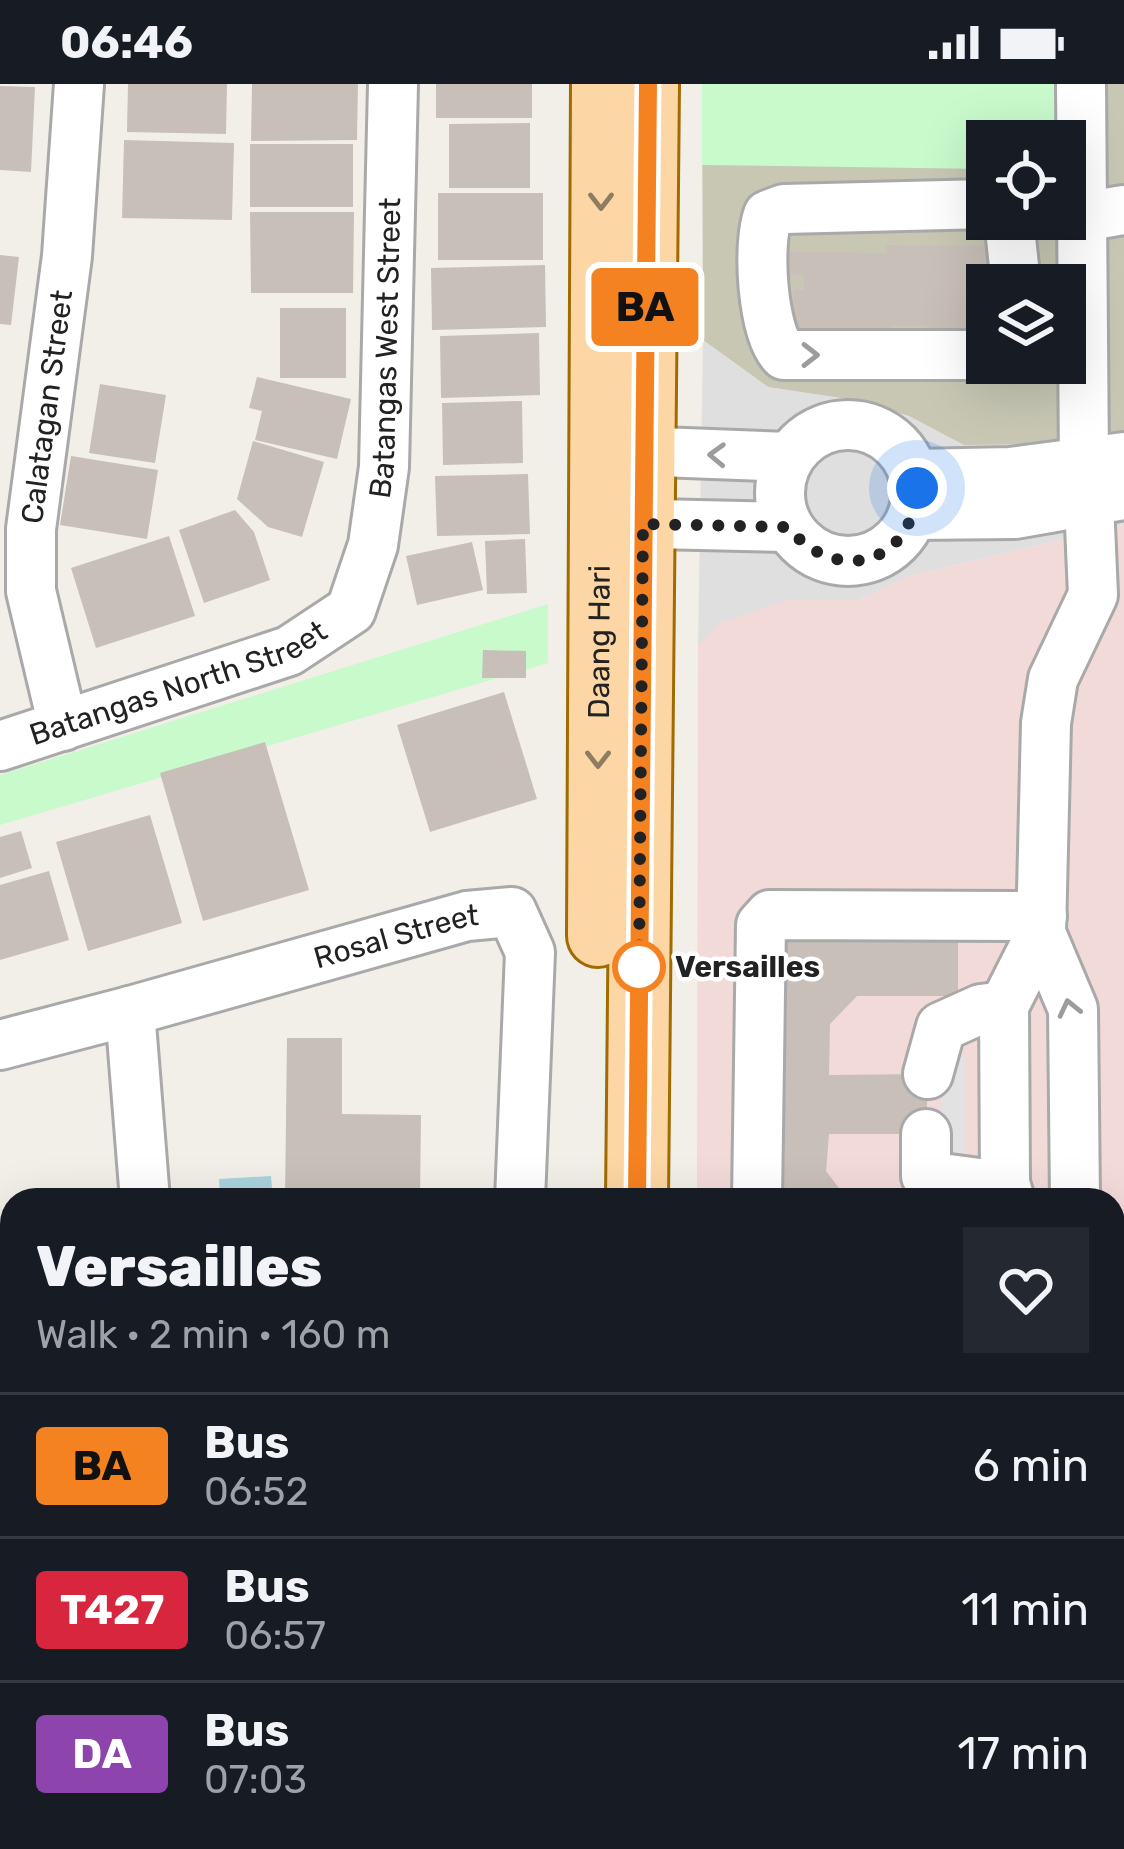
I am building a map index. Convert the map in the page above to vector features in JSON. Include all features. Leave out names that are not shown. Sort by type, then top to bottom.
[{"type":"main road","name":"Daang Hari","points":[[602,84],[622,451]]},
{"type":"main road","name":"Daang Hari","points":[[596,1188],[622,451],[648,84]]},
{"type":"main road","name":"Daang Hari","points":[[621,523],[638,1188]]},
{"type":"street","name":"Calatagan Street","points":[[63,726],[31,591],[31,529],[67,256],[79,84]]},
{"type":"street","name":"Batangas West Street","points":[[351,610],[373,544],[384,467],[393,84]]},
{"type":"street","points":[[1081,84],[1103,214],[1084,264]]},
{"type":"street","points":[[966,205],[784,209],[768,215],[764,226],[770,330],[784,355],[966,355]]},
{"type":"street","points":[[1075,1188],[1073,1009],[1041,925],[1046,723],[1053,679],[1093,595],[1105,479],[1081,384]]},
{"type":"street","points":[[846,425],[889,437],[905,454],[914,495],[902,535],[886,551],[843,562],[820,556],[802,544],[788,527],[779,492],[790,457],[804,440],[824,429],[846,425]]},
{"type":"street","points":[[622,451],[790,457]]},
{"type":"street","points":[[914,495],[1012,493],[1105,479]]},
{"type":"street","points":[[621,523],[788,527]]},
{"type":"street","name":"Batangas North Street","points":[[0,746],[289,651],[351,610]]},
{"type":"street","name":"Rosal Street","points":[[0,1045],[466,916],[512,912],[530,952],[520,1188]]},
{"type":"street","points":[[757,1188],[761,925],[770,915],[1041,925]]},
{"type":"street","points":[[1008,1188],[1004,1006],[1041,925]]},
{"type":"street","points":[[928,1074],[941,1027],[981,1009],[1004,1006]]},
{"type":"street","points":[[130,1011],[144,1188]]},
{"type":"street","points":[[1005,1104],[1014,1130],[1040,1140],[1066,1130],[1075,1103]]},
{"type":"street","points":[[926,1134],[926,1177],[997,1188]]},
{"type":"shaded area","points":[[702,84],[1124,84],[1124,432],[1063,444],[964,445],[909,416],[861,401],[768,387],[703,340]]},
{"type":"shaded area","points":[[703,340],[768,387],[861,401],[909,416],[965,445],[1063,444],[1124,432],[1124,525],[909,576],[858,600],[787,600],[698,646]]},
{"type":"shaded area","points":[[1124,525],[1124,1188],[697,1188],[698,646],[720,623],[787,600],[858,600],[909,576]]},
{"type":"shaded area","points":[[965,1057],[966,1161],[942,1162],[941,1058]]},
{"type":"green space","points":[[702,84],[1064,84],[1063,120],[966,120],[966,169],[702,165]]},
{"type":"green space","points":[[548,604],[548,663],[0,825],[0,775]]},
{"type":"water","points":[[271,1176],[272,1188],[219,1188],[219,1179]]},
{"type":"building","points":[[128,84],[227,84],[226,134],[127,132]]},
{"type":"building","points":[[252,84],[358,84],[357,140],[251,141]]},
{"type":"building","points":[[436,84],[532,84],[532,118],[436,118]]},
{"type":"building","points":[[0,86],[35,87],[31,172],[0,170]]},
{"type":"building","points":[[530,123],[530,188],[449,188],[449,124]]},
{"type":"building","points":[[124,140],[234,143],[232,220],[122,218]]},
{"type":"building","points":[[250,144],[353,144],[353,207],[250,207]]},
{"type":"building","points":[[438,193],[543,193],[543,260],[438,260]]},
{"type":"building","points":[[250,212],[354,212],[353,293],[251,293]]},
{"type":"building","points":[[886,245],[998,246],[998,264],[966,264],[966,345],[927,345],[927,326],[890,326],[890,344],[793,332],[794,290],[804,290],[804,275],[785,275],[786,252],[886,253]]},
{"type":"building","points":[[0,255],[19,257],[11,325],[0,324]]},
{"type":"building","points":[[545,265],[546,327],[432,330],[431,268]]},
{"type":"building","points":[[280,308],[346,308],[346,378],[280,378]]},
{"type":"building","points":[[539,333],[540,395],[441,398],[440,336]]},
{"type":"building","points":[[257,377],[351,399],[337,459],[255,440],[262,411],[249,408]]},
{"type":"building","points":[[100,384],[166,395],[155,463],[89,453]]},
{"type":"building","points":[[522,401],[523,463],[443,465],[442,403]]},
{"type":"building","points":[[253,441],[324,462],[302,537],[268,527],[237,499]]},
{"type":"building","points":[[71,456],[158,470],[147,539],[60,525]]},
{"type":"building","points":[[528,474],[530,534],[437,536],[435,476]]},
{"type":"building","points":[[235,510],[254,532],[270,580],[204,603],[179,530]]},
{"type":"building","points":[[169,536],[195,616],[96,648],[71,568]]},
{"type":"building","points":[[525,539],[527,593],[487,594],[485,541]]},
{"type":"building","points":[[472,542],[483,590],[417,605],[406,556]]},
{"type":"building","points":[[483,650],[526,651],[526,678],[482,678]]},
{"type":"building","points":[[504,692],[537,799],[430,832],[397,725]]},
{"type":"building","points":[[265,742],[309,890],[203,921],[160,773]]},
{"type":"building","points":[[150,815],[182,923],[88,951],[56,842]]},
{"type":"building","points":[[21,831],[32,868],[0,878],[0,837]]},
{"type":"building","points":[[49,871],[69,940],[0,960],[0,885]]},
{"type":"building","points":[[958,925],[958,996],[857,996],[830,1024],[829,1075],[928,1074],[926,1134],[829,1134],[826,1171],[839,1188],[766,1188],[769,928]]},
{"type":"building","points":[[287,1038],[342,1038],[342,1114],[421,1115],[420,1188],[285,1188]]},
{"type":"bus line","name":"BA","points":[[637,1188],[648,84]]},
{"type":"place","name":"Versailles","points":[[639,967]]},
{"type":"route","points":[[639,967],[643,524],[788,527],[820,556],[843,562],[865,560],[886,551],[902,535],[913,515],[917,488]]}]
